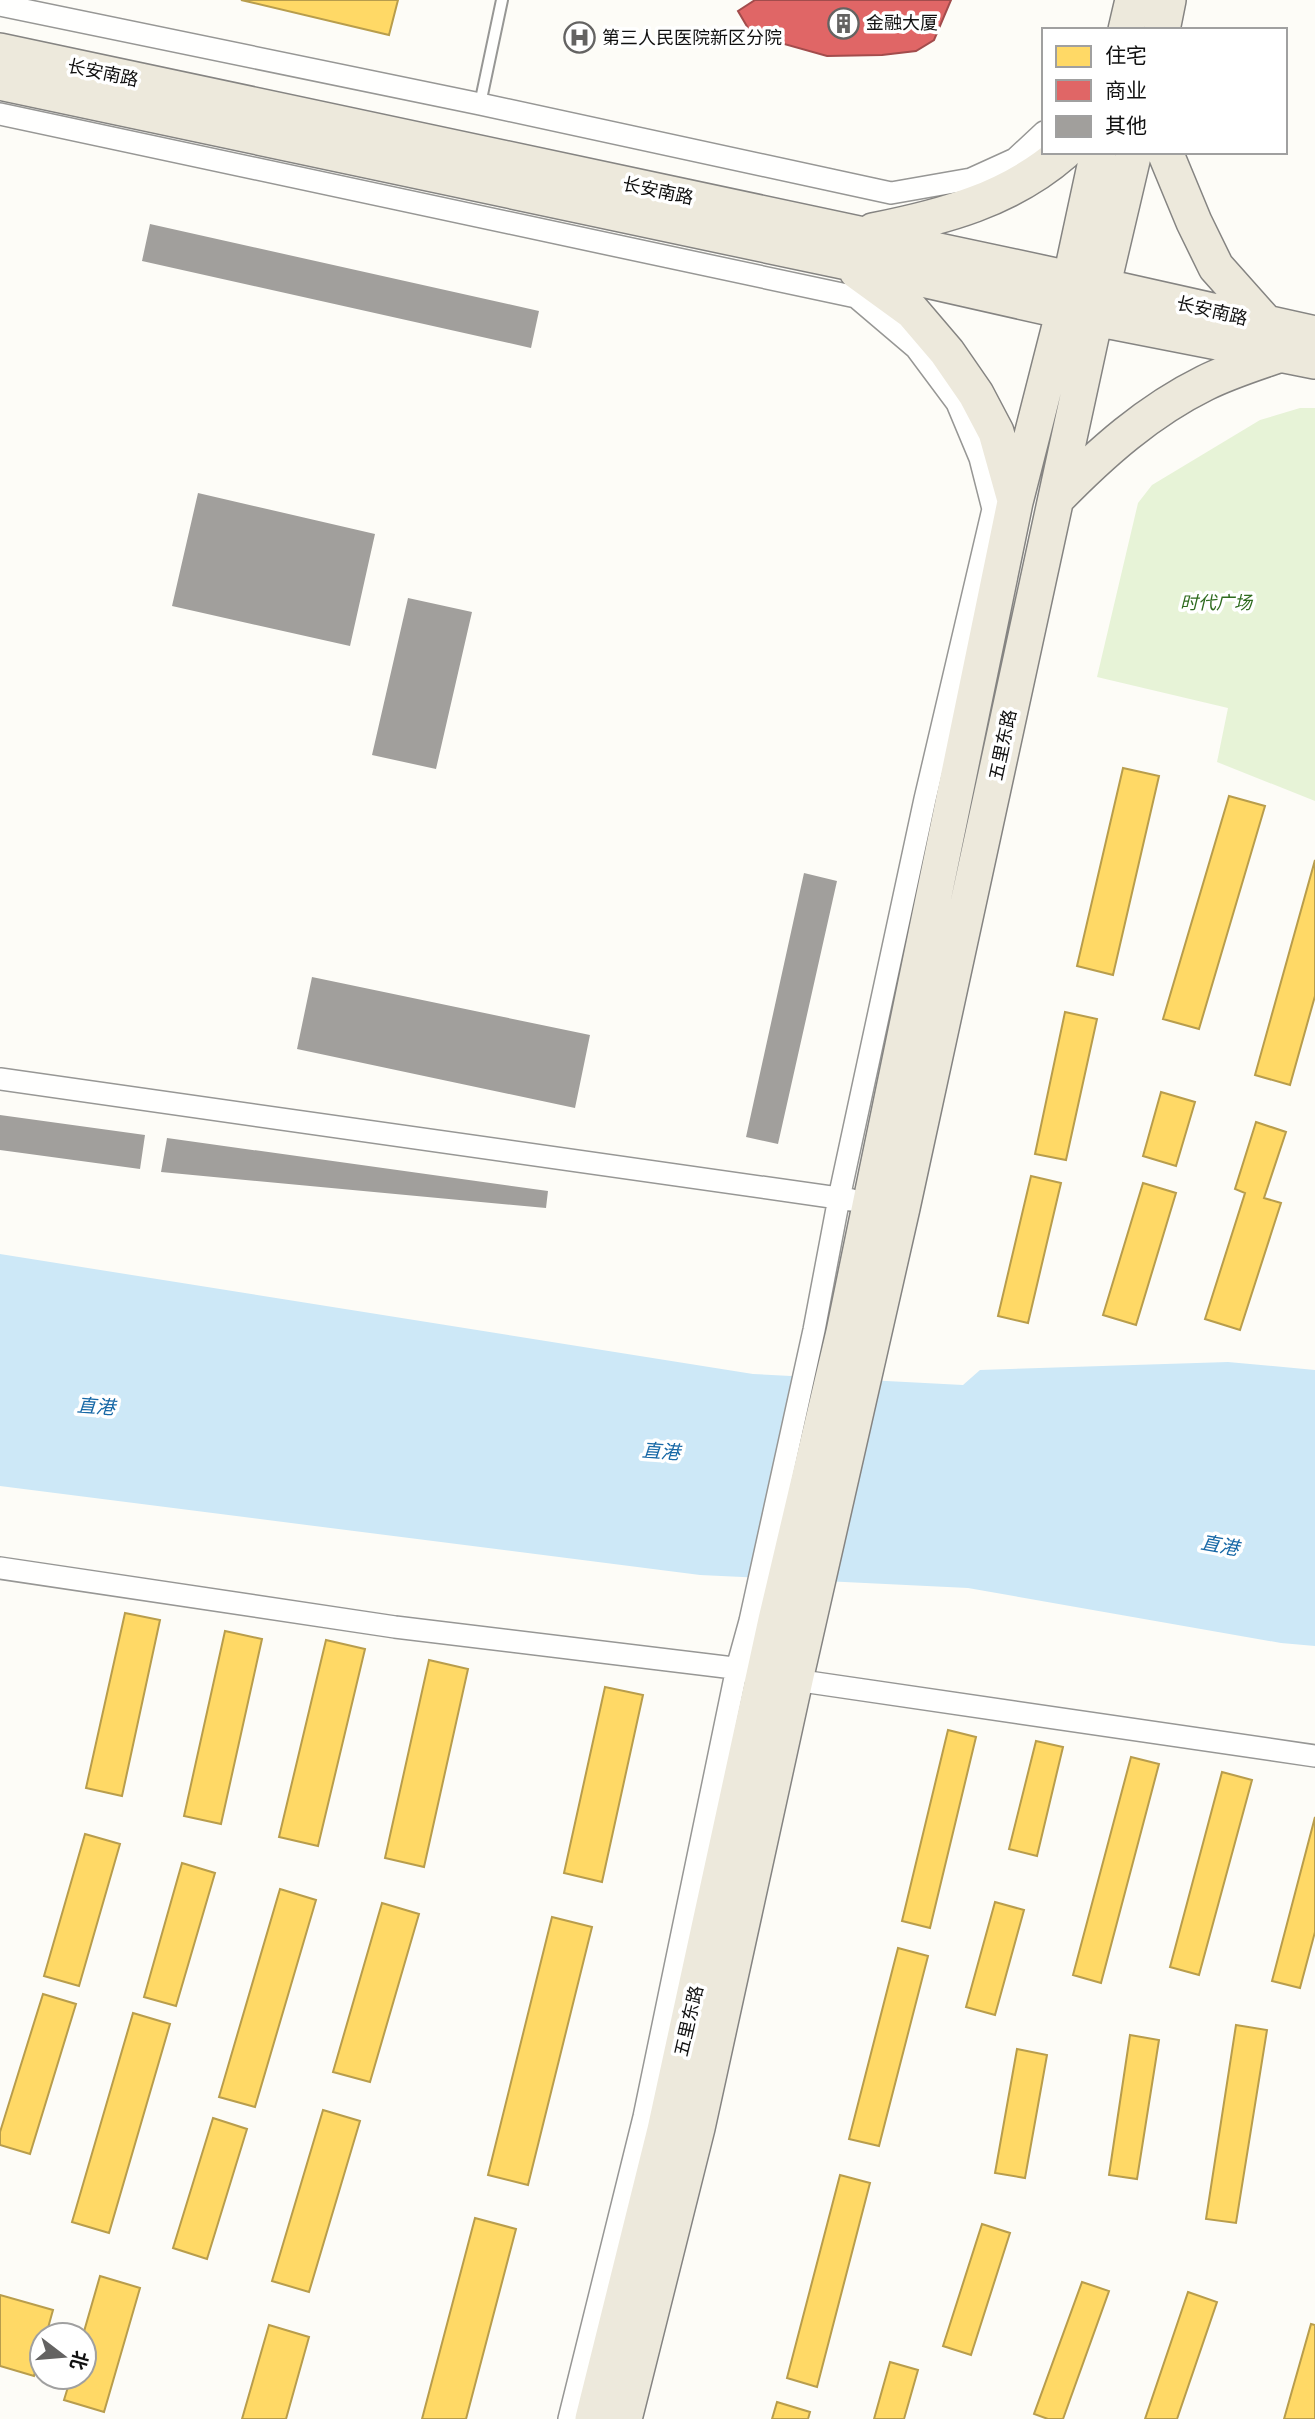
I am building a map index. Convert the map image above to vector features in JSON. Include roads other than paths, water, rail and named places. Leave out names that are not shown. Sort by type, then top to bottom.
[{"type":"main road","points":[[1126,28],[1133,0]]},
{"type":"main road","points":[[1162,28],[1168,0]]},
{"type":"main road","name":"长安南路","points":[[0,51],[850,248],[1083,298],[1281,354],[1315,361]]},
{"type":"main road","name":"长安南路","points":[[0,82],[850,248]]},
{"type":"main road","points":[[1015,502],[996,432],[975,394],[947,352],[912,311],[850,248],[996,198],[1027,180],[1061,154]]},
{"type":"main road","name":"五里东路","points":[[871,1203],[1057,498],[1083,298],[1098,154]]},
{"type":"main road","name":"五里东路","points":[[593,2419],[668,2116],[844,1333],[1015,502],[1133,154]]},
{"type":"main road","points":[[1166,154],[1216,267],[1266,323]]},
{"type":"main road","name":"长安南路","points":[[1083,298],[1266,323],[1315,334]]},
{"type":"main road","points":[[1057,498],[1132,428],[1172,402],[1206,382],[1281,354]]},
{"type":"main road","name":"五里东路","points":[[624,2419],[697,2128],[766,1674]]},
{"type":"street","points":[[1113,28],[1120,0]]},
{"type":"street","points":[[0,5],[480,104],[891,193],[971,179],[1015,159],[1042,134]]},
{"type":"street","points":[[0,114],[856,297],[916,348],[957,403],[980,458],[993,509],[925,799],[871,1203],[0,1079]]},
{"type":"street","points":[[0,1568],[396,1627],[766,1674],[1315,1756]]},
{"type":"street","points":[[569,2419],[644,2117],[766,1674]]},
{"type":"lane","points":[[480,104],[502,0]]},
{"type":"water","name":"直港","points":[[0,1254],[753,1374],[963,1385],[980,1370],[1228,1362],[1315,1370],[1315,1646],[1281,1643],[968,1588],[700,1575],[0,1486]]},
{"type":"place","name":"金融大厦","points":[[843,23]]},
{"type":"place","name":"第三人民医院新区分院","points":[[579,38]]},
{"type":"park label","name":"时代广场","points":[[1216,603]]}]
